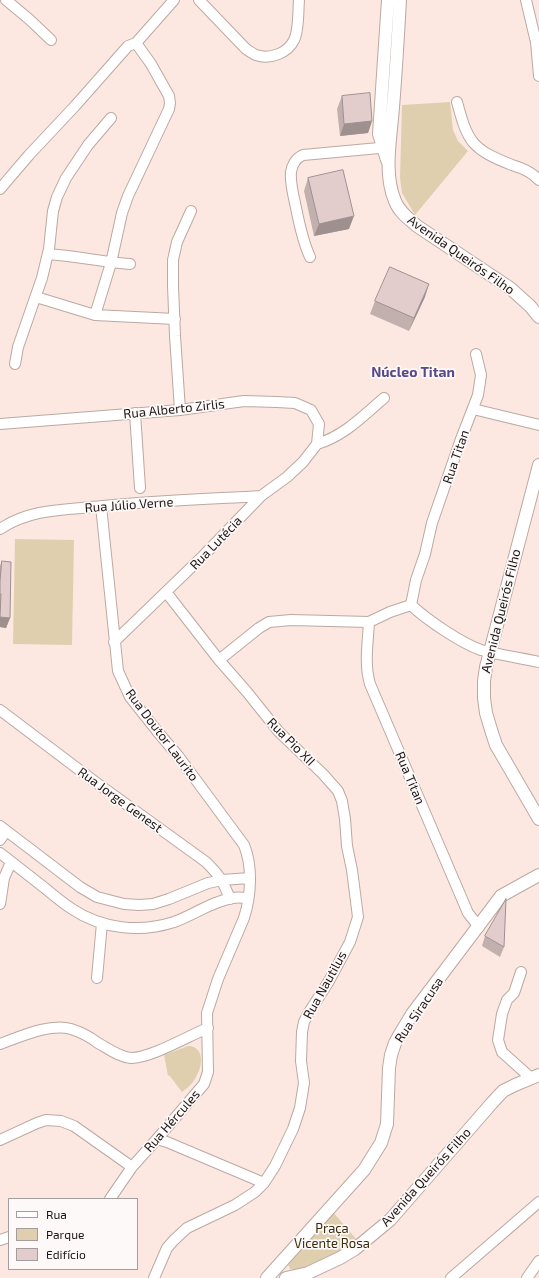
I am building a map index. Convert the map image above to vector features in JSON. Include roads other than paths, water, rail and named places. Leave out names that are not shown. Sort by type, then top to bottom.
[{"type":"main road","name":"Avenida Queirós Filho","points":[[386,147],[379,134],[388,0]]},
{"type":"main road","name":"Avenida Queirós Filho","points":[[400,0],[398,38],[386,147],[390,180],[395,202],[405,216],[427,233],[510,288],[530,306],[539,317]]},
{"type":"main road","points":[[386,37],[398,38]]},
{"type":"main road","name":"Avenida Queirós Filho","points":[[539,465],[486,667],[484,681],[486,713],[496,745],[539,818]]},
{"type":"main road","name":"Rua Siracusa","points":[[268,1278],[364,1170],[381,1143],[387,1124],[389,1068],[391,1055],[395,1043],[412,1014],[501,896],[539,875]]},
{"type":"main road","name":"Avenida Queirós Filho","points":[[286,1278],[305,1276],[355,1249],[390,1220],[503,1091],[514,1084],[535,1077]]},
{"type":"street","points":[[6,0],[51,40]]},
{"type":"street","points":[[0,189],[128,46],[136,43],[174,0]]},
{"type":"street","points":[[199,0],[246,49],[255,55],[262,57],[278,55],[291,46],[295,40],[299,0]]},
{"type":"street","points":[[526,0],[538,41],[539,76]]},
{"type":"street","points":[[95,315],[111,263],[122,213],[128,196],[169,109],[170,103],[169,96],[151,64],[136,43]]},
{"type":"street","points":[[457,102],[463,126],[468,138],[475,145],[492,157],[530,172],[539,180]]},
{"type":"street","points":[[16,364],[18,347],[36,297],[48,254],[53,211],[57,197],[66,178],[88,145],[111,118]]},
{"type":"street","points":[[310,257],[304,244],[292,189],[292,171],[295,162],[303,156],[386,147]]},
{"type":"street","points":[[180,410],[173,286],[173,260],[177,242],[191,211]]},
{"type":"street","points":[[48,254],[111,263],[130,264]]},
{"type":"street","points":[[36,297],[95,315],[175,319]]},
{"type":"street","name":"Rua Titan","points":[[411,605],[416,580],[425,554],[432,522],[478,395],[481,375],[476,354]]},
{"type":"street","points":[[317,444],[330,441],[339,435],[384,398]]},
{"type":"street","name":"Rua Alberto Zirlis","points":[[0,424],[180,410],[244,401],[295,403],[311,410],[315,416],[319,424],[317,444]]},
{"type":"street","points":[[473,409],[539,425]]},
{"type":"street","points":[[135,414],[140,488]]},
{"type":"street","name":"Rua Lutécia","points":[[114,642],[203,556],[261,496],[288,477],[303,462],[317,444]]},
{"type":"street","name":"Rua Júlio Verne","points":[[0,529],[17,520],[47,511],[126,504],[261,496]]},
{"type":"street","name":"Rua Doutor Laurito","points":[[102,506],[118,671],[130,697],[179,757],[244,845],[247,853],[250,878],[248,898]]},
{"type":"street","name":"Rua Pio XII","points":[[166,592],[219,660],[279,732],[323,774],[338,791],[342,801],[345,819],[347,846],[352,870],[358,917]]},
{"type":"street","points":[[219,660],[259,628],[269,622],[291,620],[369,622],[390,612],[411,605],[425,617],[457,638],[480,649],[539,662]]},
{"type":"street","name":"Rua Titan","points":[[369,622],[366,662],[370,684],[468,913],[479,927]]},
{"type":"street","name":"Rua Jorge Genest","points":[[0,710],[206,862],[222,880],[230,899]]},
{"type":"street","points":[[0,840],[3,828],[80,887],[97,897],[117,902],[139,905],[153,904],[208,883],[222,880],[250,878]]},
{"type":"street","points":[[0,854],[72,909],[86,917],[102,923],[135,929],[178,921],[223,900],[248,898]]},
{"type":"street","points":[[0,904],[4,878],[11,862]]},
{"type":"street","name":"Rua Hércules","points":[[111,1198],[132,1167],[204,1084],[208,1072],[207,1013],[210,999],[244,918],[248,898]]},
{"type":"street","name":"Rua Nautilus","points":[[154,1278],[167,1248],[183,1232],[235,1205],[255,1192],[264,1183],[285,1147],[300,1108],[304,1083],[301,1061],[302,1032],[304,1022],[350,942],[358,917]]},
{"type":"street","points":[[97,978],[102,923]]},
{"type":"street","points":[[521,972],[514,993],[507,1000],[502,1014],[498,1040],[502,1052],[535,1077]]},
{"type":"street","points":[[0,1044],[33,1033],[59,1027],[79,1032],[122,1057],[132,1058],[152,1054],[208,1028]]},
{"type":"street","points":[[0,1140],[46,1120],[61,1121],[74,1126],[132,1167]]},
{"type":"street","points":[[157,1139],[264,1183]]},
{"type":"street","points":[[451,1278],[539,1202]]},
{"type":"street","points":[[527,1278],[539,1261]]},
{"type":"district","name":"Núcleo Titan","points":[[413,372]]},
{"type":"park label","name":"Praça Vicente Rosa","points":[[332,1236]]}]
